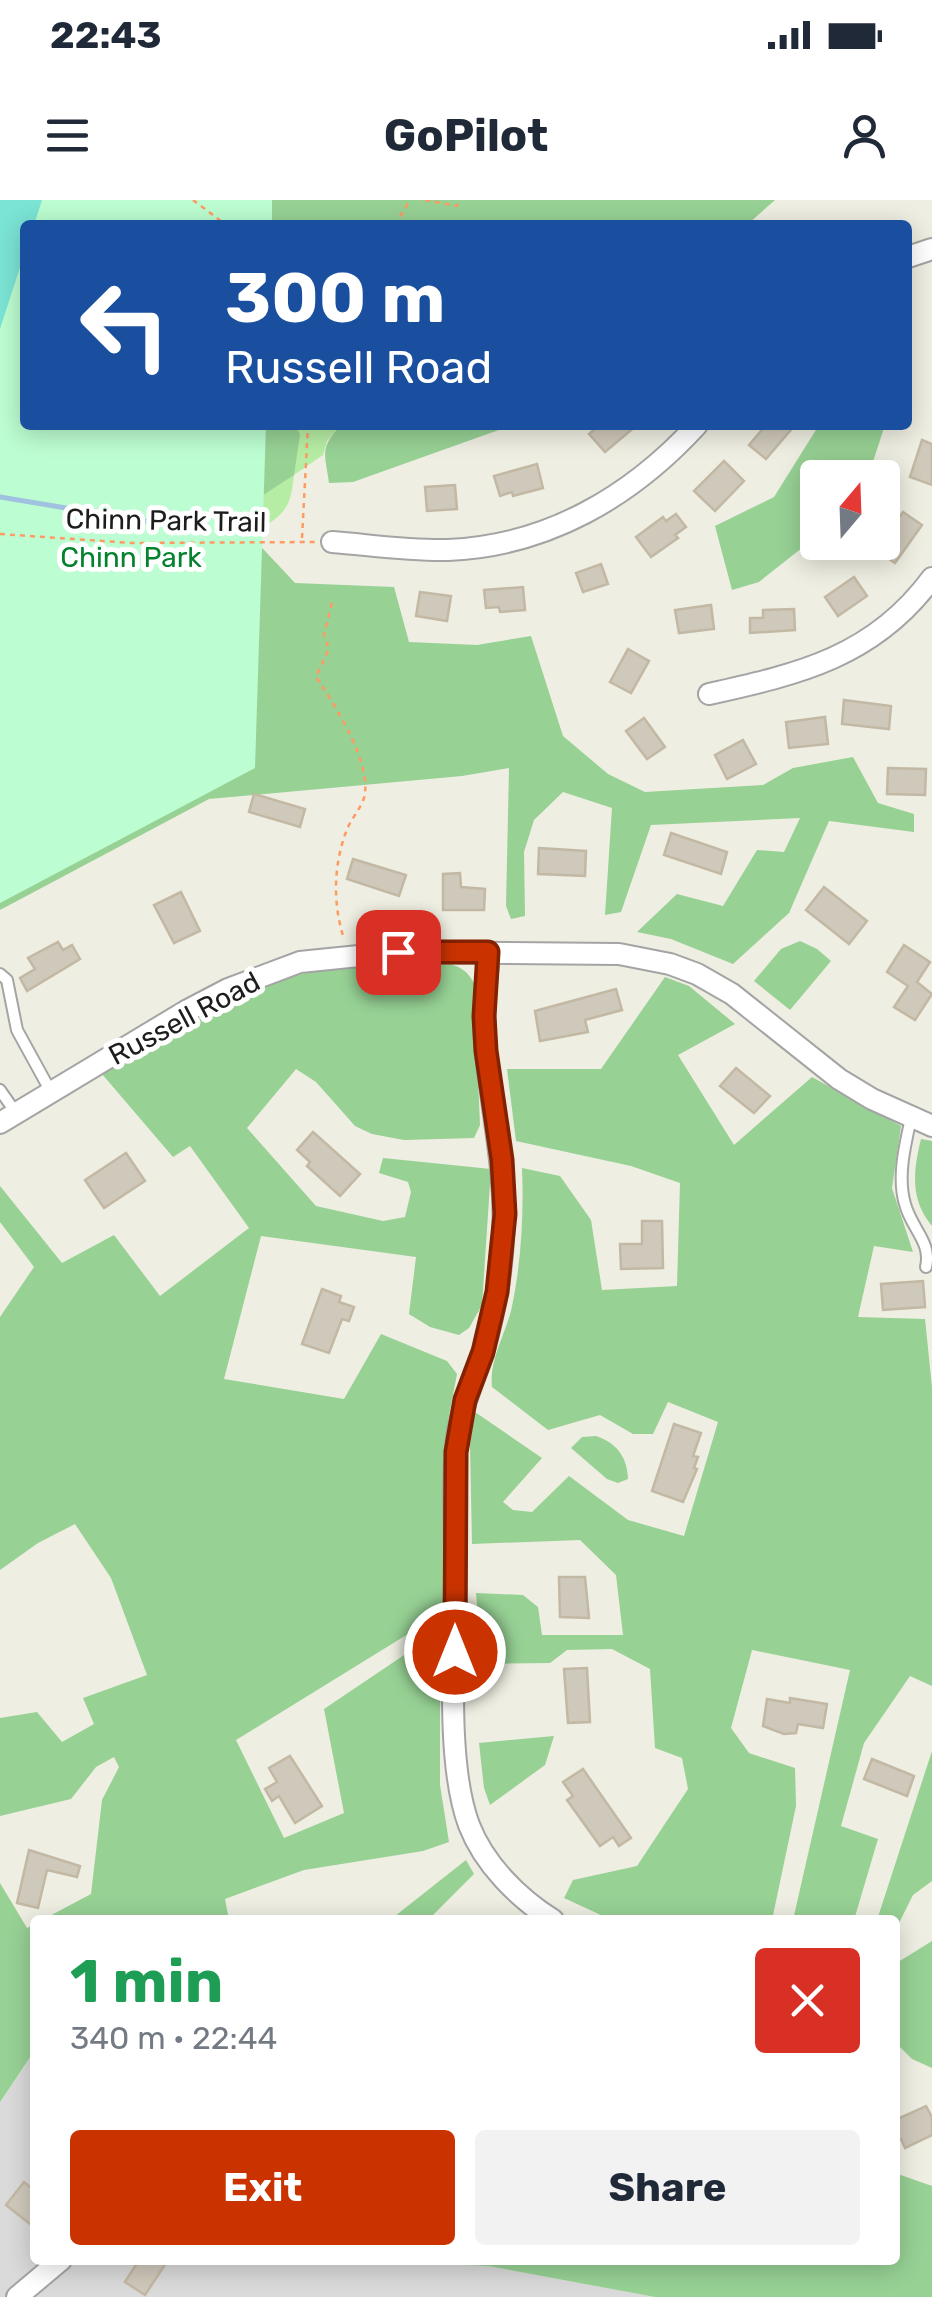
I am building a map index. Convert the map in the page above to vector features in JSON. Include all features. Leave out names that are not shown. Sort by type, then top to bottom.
[{"type":"street","points":[[332,542],[444,550],[508,543],[538,535],[595,510],[629,486],[691,430]]},
{"type":"street","points":[[709,694],[776,680],[845,654],[872,639],[900,615],[932,578]]},
{"type":"street","points":[[488,952],[486,1051],[502,1160],[505,1214],[494,1306],[483,1352],[465,1400],[456,1452],[454,1708],[458,1782],[470,1826],[481,1848],[522,1896],[547,1915]]},
{"type":"street","name":"Russell Road","points":[[8,1118],[186,1011],[300,962],[349,955],[488,952],[619,954],[697,974],[732,994],[839,1079],[932,1126]]},
{"type":"street","points":[[17,2297],[56,2265]]},
{"type":"lane","points":[[0,974],[8,980],[17,1030],[51,1092]]},
{"type":"lane","points":[[0,1090],[8,1118]]},
{"type":"lane","points":[[911,1118],[905,1148],[903,1199],[908,1214],[929,1244],[931,1253],[926,1267]]},
{"type":"path","points":[[193,200],[219,220]]},
{"type":"path","points":[[425,200],[457,206],[458,200]]},
{"type":"path","points":[[302,542],[308,430]]},
{"type":"path","name":"Chinn Park Trail","points":[[0,534],[132,543],[332,542]]},
{"type":"path","points":[[332,603],[324,634],[329,649],[316,677],[343,716],[360,762],[365,795],[346,833],[335,887],[337,918],[349,955]]},
{"type":"shaded area","points":[[0,200],[42,200],[36,220],[20,220],[20,267],[0,329]]},
{"type":"shaded area","points":[[30,2057],[30,2265],[488,2266],[655,2297],[0,2297],[0,2102]]},
{"type":"green space","name":"Chinn Park","points":[[0,200],[272,200],[272,220],[20,220],[20,430],[266,430],[255,768],[0,903]]},
{"type":"green space","points":[[31,200],[775,200],[753,220],[30,220]]},
{"type":"green space","points":[[221,430],[298,430],[294,475],[257,499],[252,537],[295,583],[394,587],[409,642],[477,645],[531,636],[563,736],[608,774],[645,792],[763,785],[793,768],[853,757],[878,803],[914,814],[914,832],[829,821],[789,913],[733,964],[671,939],[637,932],[677,894],[723,906],[757,850],[784,852],[800,818],[651,825],[621,912],[605,915],[612,808],[563,792],[534,820],[524,852],[525,916],[511,919],[506,906],[509,768],[462,776],[209,799],[0,910],[0,462]]},
{"type":"green space","points":[[298,430],[337,430],[327,441],[323,455],[294,475],[283,512],[252,537],[246,516],[300,434]]},
{"type":"green space","points":[[337,430],[499,430],[353,482],[329,483],[325,452]]},
{"type":"green space","points":[[816,430],[883,430],[874,460],[800,460],[800,549],[759,582],[732,590],[715,526],[774,497]]},
{"type":"green space","points":[[800,941],[831,961],[790,1010],[754,981],[781,949]]},
{"type":"green space","points":[[429,961],[461,968],[470,977],[474,983],[480,1125],[474,1138],[404,1140],[372,1134],[355,1126],[316,1082],[296,1069],[247,1128],[316,1206],[383,1221],[405,1217],[411,1192],[408,1182],[379,1173],[383,1158],[491,1169],[482,1305],[469,1328],[459,1335],[430,1327],[409,1314],[416,1257],[261,1236],[224,1379],[344,1399],[381,1334],[447,1361],[457,1374],[443,1477],[443,1620],[408,1634],[236,1740],[284,1838],[344,1813],[324,1709],[419,1645],[440,1645],[440,1785],[449,1842],[423,1851],[304,1870],[225,1899],[228,1915],[51,1915],[91,1894],[102,1800],[119,1767],[114,1757],[96,1767],[71,1799],[0,1816],[0,1718],[37,1712],[62,1742],[94,1724],[83,1698],[147,1675],[111,1578],[75,1524],[38,1543],[0,1570],[0,1317],[34,1267],[0,1222],[0,1186],[62,1263],[114,1235],[160,1296],[249,1228],[190,1146],[173,1157],[102,1074],[236,999],[293,977],[348,965]]},
{"type":"green space","points":[[665,977],[689,986],[735,1024],[678,1055],[734,1145],[812,1077],[901,1126],[892,1188],[913,1252],[874,1246],[858,1317],[925,1319],[932,1387],[932,1686],[910,1676],[864,1743],[841,1826],[878,1839],[855,1915],[794,1915],[850,1670],[752,1650],[731,1728],[749,1753],[795,1768],[796,1806],[773,1915],[601,1915],[564,1898],[573,1880],[637,1866],[688,1789],[682,1758],[655,1748],[650,1669],[612,1649],[567,1650],[550,1663],[482,1664],[476,1593],[523,1595],[538,1607],[542,1635],[623,1635],[616,1575],[580,1540],[472,1544],[470,1445],[475,1412],[542,1458],[503,1502],[513,1510],[532,1512],[569,1476],[628,1520],[684,1536],[718,1422],[668,1402],[653,1434],[633,1434],[600,1415],[548,1430],[492,1387],[495,1358],[511,1311],[517,1276],[522,1168],[560,1176],[591,1220],[602,1290],[677,1286],[680,1183],[631,1166],[516,1141],[507,1069],[601,1069]]},
{"type":"green space","points":[[921,1139],[932,1141],[932,1226],[920,1206],[915,1185]]},
{"type":"green space","points":[[596,1436],[620,1452],[628,1479],[618,1483],[607,1479],[571,1448],[582,1437]]},
{"type":"green space","points":[[554,1736],[545,1765],[490,1805],[479,1743]]},
{"type":"green space","points":[[932,1751],[932,1881],[913,1895],[900,1921],[900,1915],[879,1915]]},
{"type":"green space","points":[[466,1860],[474,1874],[433,1915],[396,1915]]},
{"type":"green space","points":[[0,1883],[27,1928],[30,1926],[30,2057],[0,2102]]},
{"type":"green space","points":[[932,1941],[932,2068],[912,2059],[900,2047],[900,1961]]},
{"type":"green space","points":[[900,2175],[932,2186],[932,2297],[655,2297],[465,2265],[900,2265]]},
{"type":"building","points":[[594,430],[631,430],[605,452],[589,434]]},
{"type":"building","points":[[762,430],[791,430],[766,459],[749,445]]},
{"type":"building","points":[[922,440],[932,444],[932,485],[910,477]]},
{"type":"building","points":[[724,461],[744,481],[715,511],[694,491]]},
{"type":"building","points":[[537,464],[543,488],[500,496],[494,476]]},
{"type":"building","points":[[455,485],[457,509],[427,511],[425,487]]},
{"type":"building","points":[[903,512],[922,525],[900,556]]},
{"type":"building","points":[[676,514],[686,527],[675,535],[678,538],[651,557],[636,537],[663,517],[666,521]]},
{"type":"building","points":[[601,564],[608,584],[583,592],[576,573]]},
{"type":"building","points":[[854,577],[867,596],[838,616],[825,597]]},
{"type":"building","points":[[523,587],[525,610],[500,612],[499,607],[486,608],[484,590]]},
{"type":"building","points":[[420,592],[451,596],[447,621],[416,616]]},
{"type":"building","points":[[711,605],[714,629],[679,633],[675,610]]},
{"type":"building","points":[[794,609],[795,630],[750,633],[750,618],[763,618],[763,610]]},
{"type":"building","points":[[628,649],[649,661],[631,693],[610,682]]},
{"type":"building","points":[[844,700],[891,706],[889,729],[842,724]]},
{"type":"building","points":[[825,717],[828,744],[789,748],[786,722]]},
{"type":"building","points":[[644,718],[665,747],[647,759],[626,731]]},
{"type":"building","points":[[743,740],[756,764],[727,779],[715,755]]},
{"type":"building","points":[[888,768],[926,769],[925,795],[887,794]]},
{"type":"building","points":[[254,794],[305,809],[300,827],[249,812]]},
{"type":"building","points":[[671,833],[727,852],[721,874],[664,855]]},
{"type":"building","points":[[539,848],[586,851],[585,876],[538,874]]},
{"type":"building","points":[[353,859],[406,875],[399,896],[347,879]]},
{"type":"building","points":[[460,873],[461,887],[485,889],[484,910],[443,910],[443,874]]},
{"type":"building","points":[[824,887],[867,921],[849,944],[806,910]]},
{"type":"building","points":[[181,892],[200,931],[174,943],[154,905]]},
{"type":"building","points":[[58,942],[63,950],[72,945],[80,959],[27,991],[20,978],[35,969],[28,958]]},
{"type":"building","points":[[904,945],[930,962],[917,982],[932,994],[915,1020],[894,1007],[908,986],[887,972]]},
{"type":"building","points":[[616,989],[622,1010],[585,1020],[588,1032],[540,1041],[535,1011]]},
{"type":"building","points":[[736,1068],[770,1096],[754,1113],[720,1086]]},
{"type":"building","points":[[313,1132],[360,1174],[340,1196],[307,1166],[310,1162],[297,1150]]},
{"type":"building","points":[[126,1153],[145,1181],[104,1208],[85,1180]]},
{"type":"building","points":[[642,1221],[662,1221],[663,1268],[621,1269],[620,1244],[642,1244]]},
{"type":"building","points":[[923,1281],[925,1307],[883,1310],[881,1284]]},
{"type":"building","points":[[322,1289],[341,1296],[339,1302],[354,1307],[349,1321],[342,1319],[329,1353],[302,1344]]},
{"type":"building","points":[[674,1424],[701,1433],[693,1456],[698,1457],[694,1468],[697,1469],[683,1502],[652,1491]]},
{"type":"building","points":[[559,1577],[585,1577],[589,1618],[560,1617]]},
{"type":"building","points":[[587,1668],[590,1722],[568,1723],[564,1669]]},
{"type":"building","points":[[790,1698],[827,1704],[823,1728],[798,1724],[796,1733],[784,1734],[763,1726],[767,1699],[790,1703]]},
{"type":"building","points":[[290,1756],[322,1806],[295,1823],[279,1796],[272,1801],[265,1789],[277,1782],[269,1768]]},
{"type":"building","points":[[872,1759],[914,1776],[907,1796],[864,1779]]},
{"type":"building","points":[[583,1769],[631,1838],[619,1846],[613,1837],[600,1846],[567,1800],[573,1796],[563,1782]]},
{"type":"building","points":[[29,1850],[80,1866],[77,1877],[47,1870],[38,1908],[17,1903]]},
{"type":"building","points":[[926,2106],[932,2117],[932,2135],[905,2148],[900,2140],[900,2118]]},
{"type":"building","points":[[24,2182],[30,2187],[30,2224],[6,2205]]},
{"type":"building","points":[[136,2265],[165,2265],[145,2295],[125,2282]]},
{"type":"waterway","points":[[0,497],[198,530]]},
{"type":"route","points":[[398,952],[488,952],[486,1051],[504,1176],[505,1214],[497,1292],[483,1352],[465,1400],[456,1452],[455,1652]]}]
